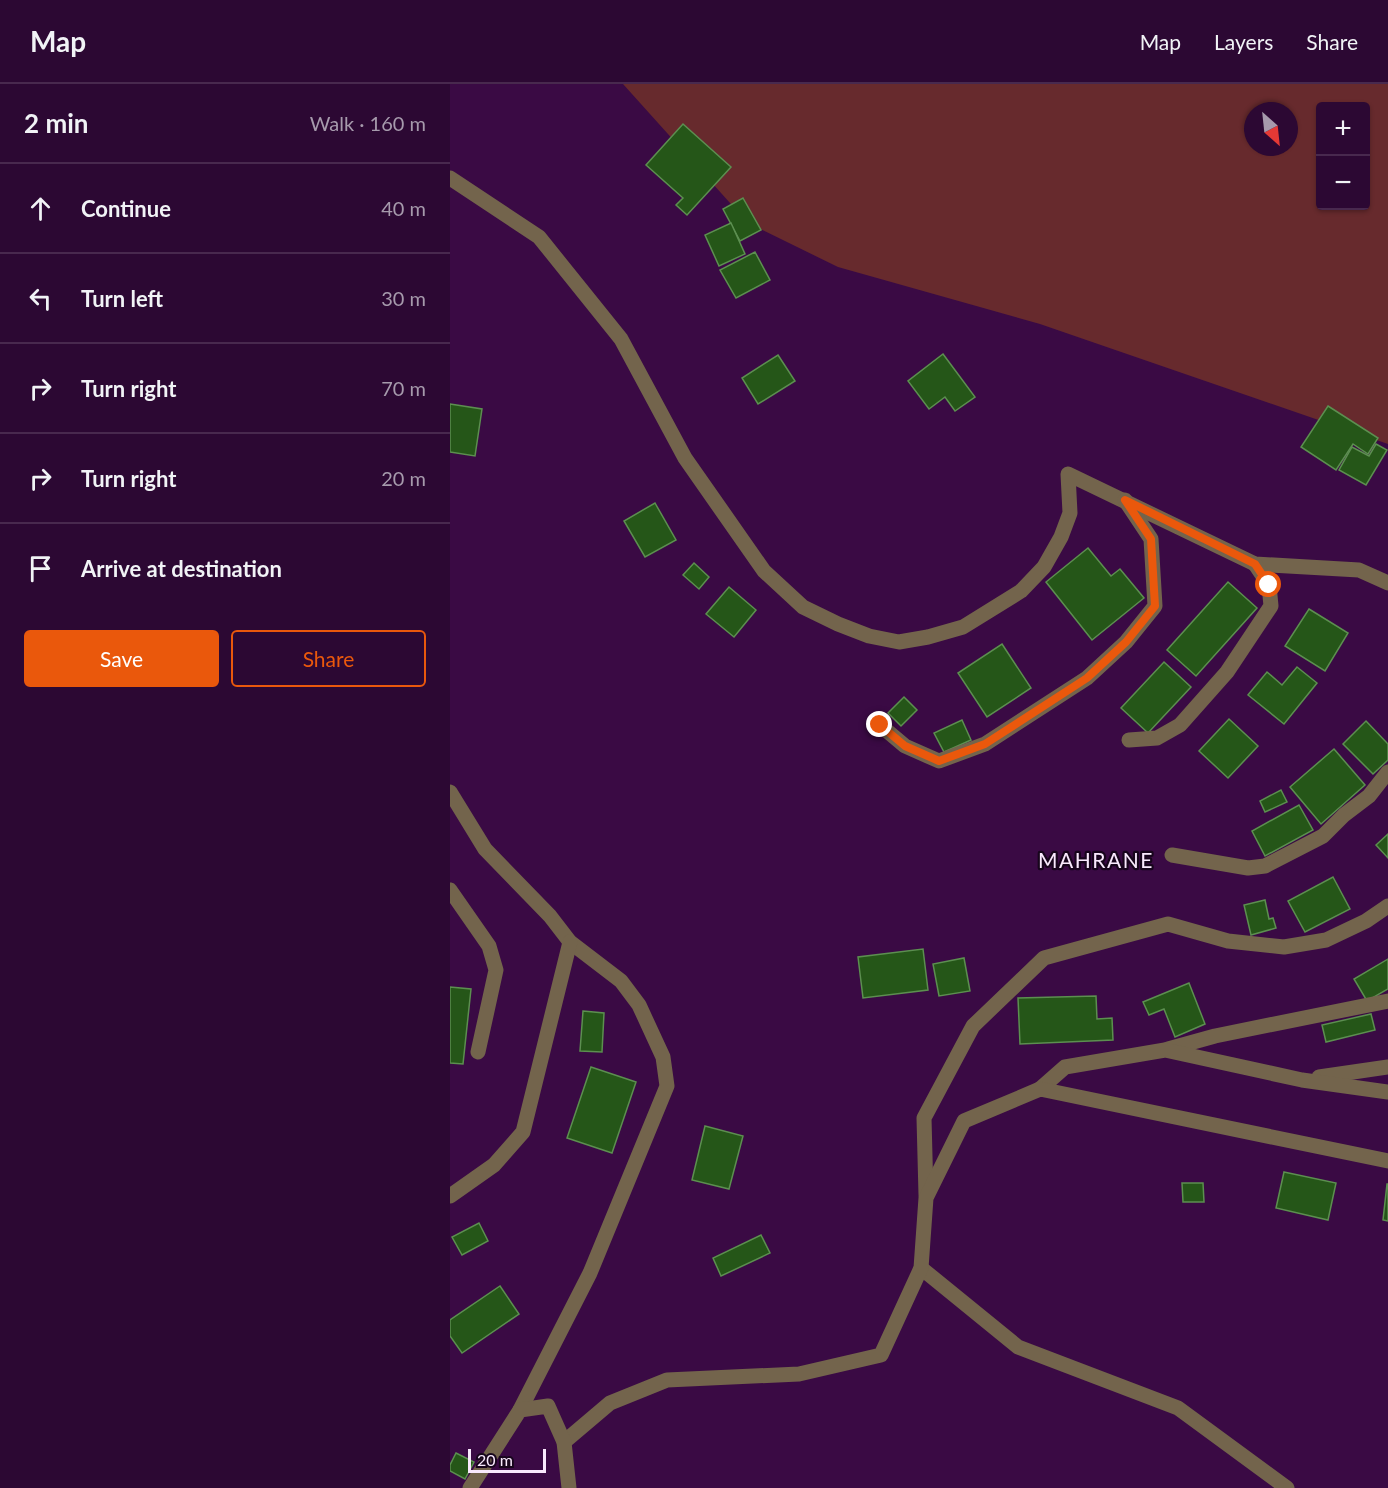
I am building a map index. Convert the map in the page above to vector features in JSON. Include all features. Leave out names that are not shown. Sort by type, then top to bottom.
[{"type":"street","points":[[450,178],[539,237],[621,339],[685,458],[764,571],[803,607],[837,624],[869,636],[899,642],[928,638],[963,627],[1021,591],[1044,567],[1070,513],[1068,474],[1255,564],[1359,570],[1388,583]]},
{"type":"street","points":[[880,725],[905,746],[939,761],[985,744],[1087,678],[1126,642],[1155,606],[1151,539],[1125,500]]},
{"type":"street","points":[[1129,741],[1157,738],[1180,724],[1227,672],[1271,606],[1269,585],[1255,564]]},
{"type":"street","points":[[1172,855],[1248,868],[1265,866],[1323,836],[1344,815],[1369,796],[1388,772]]},
{"type":"street","points":[[450,792],[484,849],[550,916],[570,942],[621,981],[639,1005],[663,1057],[667,1086],[590,1273],[520,1410],[470,1488]]},
{"type":"street","points":[[450,890],[489,946],[496,970],[478,1052]]},
{"type":"street","points":[[564,1442],[610,1403],[667,1380],[799,1374],[881,1355],[921,1268],[926,1198],[924,1118],[973,1026],[1044,958],[1168,924],[1228,941],[1284,947],[1326,940],[1366,921],[1388,906]]},
{"type":"street","points":[[450,1196],[494,1165],[523,1132],[570,942]]},
{"type":"street","points":[[926,1198],[964,1121],[1040,1089],[1065,1067],[1165,1050],[1215,1036],[1388,1001]]},
{"type":"street","points":[[1165,1050],[1302,1080],[1388,1092]]},
{"type":"street","points":[[1302,1080],[1388,1067]]},
{"type":"street","points":[[1040,1089],[1388,1161]]},
{"type":"street","points":[[921,1268],[1017,1347],[1178,1408],[1287,1488]]},
{"type":"street","points":[[520,1410],[548,1406],[564,1442],[569,1488]]},
{"type":"shaded area","points":[[623,84],[1388,84],[1388,444],[1040,324],[838,267],[748,223]]},
{"type":"building","points":[[683,124],[731,167],[687,215],[676,205],[683,198],[646,165]]},
{"type":"building","points":[[743,198],[761,230],[740,241],[723,209]]},
{"type":"building","points":[[731,223],[745,254],[719,266],[705,235]]},
{"type":"building","points":[[755,252],[770,280],[736,298],[720,270]]},
{"type":"building","points":[[943,354],[975,397],[955,411],[945,397],[929,409],[908,381]]},
{"type":"building","points":[[778,355],[795,381],[758,404],[742,378]]},
{"type":"building","points":[[450,404],[482,409],[475,456],[450,452]]},
{"type":"building","points":[[1328,406],[1378,438],[1368,454],[1353,444],[1336,470],[1301,447]]},
{"type":"building","points":[[1376,444],[1387,450],[1366,485],[1339,470],[1352,447],[1369,456]]},
{"type":"building","points":[[655,503],[676,540],[645,557],[624,521]]},
{"type":"building","points":[[1088,548],[1111,576],[1120,569],[1144,598],[1092,640],[1046,582]]},
{"type":"building","points":[[694,563],[709,577],[699,589],[683,575]]},
{"type":"building","points":[[1228,582],[1257,608],[1196,676],[1167,650]]},
{"type":"building","points":[[729,587],[756,610],[734,637],[706,614]]},
{"type":"building","points":[[1309,609],[1348,633],[1325,671],[1285,646]]},
{"type":"building","points":[[1002,644],[1031,688],[987,717],[958,673]]},
{"type":"building","points":[[1164,662],[1191,687],[1148,733],[1121,708]]},
{"type":"building","points":[[1297,667],[1317,683],[1284,724],[1248,695],[1267,672],[1282,685]]},
{"type":"building","points":[[904,697],[917,710],[901,726],[888,713]]},
{"type":"building","points":[[1229,719],[1258,746],[1228,778],[1199,751]]},
{"type":"building","points":[[962,720],[971,740],[944,752],[934,733]]},
{"type":"building","points":[[1366,721],[1388,744],[1388,760],[1373,774],[1343,744]]},
{"type":"building","points":[[1334,749],[1365,785],[1321,824],[1290,787]]},
{"type":"building","points":[[1281,790],[1287,802],[1265,812],[1260,801]]},
{"type":"building","points":[[1299,805],[1313,830],[1265,856],[1252,831]]},
{"type":"building","points":[[1388,834],[1388,858],[1376,845]]},
{"type":"building","points":[[1333,877],[1350,909],[1305,932],[1288,901]]},
{"type":"building","points":[[1265,900],[1269,919],[1273,918],[1276,928],[1251,935],[1244,905]]},
{"type":"building","points":[[923,949],[928,990],[863,998],[858,957]]},
{"type":"building","points":[[964,958],[970,991],[939,996],[933,964]]},
{"type":"building","points":[[1388,959],[1388,989],[1367,1001],[1354,979]]},
{"type":"building","points":[[1189,983],[1205,1024],[1175,1037],[1164,1009],[1149,1015],[1143,1002]]},
{"type":"building","points":[[450,987],[471,989],[463,1064],[450,1063]]},
{"type":"building","points":[[1096,996],[1097,1019],[1112,1018],[1113,1040],[1020,1044],[1018,998]]},
{"type":"building","points":[[583,1011],[604,1013],[602,1052],[580,1051]]},
{"type":"building","points":[[1371,1014],[1375,1030],[1326,1042],[1322,1025]]},
{"type":"building","points":[[591,1067],[636,1082],[612,1153],[567,1138]]},
{"type":"building","points":[[705,1126],[743,1136],[729,1189],[692,1180]]},
{"type":"building","points":[[1284,1172],[1336,1183],[1328,1220],[1276,1208]]},
{"type":"building","points":[[1182,1183],[1203,1183],[1204,1202],[1183,1202]]},
{"type":"building","points":[[1388,1184],[1388,1221],[1383,1220]]},
{"type":"building","points":[[479,1223],[488,1241],[462,1255],[452,1237]]},
{"type":"building","points":[[761,1235],[770,1253],[721,1276],[713,1258]]},
{"type":"building","points":[[500,1286],[519,1314],[462,1353],[450,1336],[450,1320]]},
{"type":"building","points":[[456,1453],[474,1462],[465,1479],[450,1471],[450,1465]]},
{"type":"district","name":"MAHRANE","points":[[1096,859]]},
{"type":"route","points":[[880,725],[905,746],[939,761],[985,744],[1087,678],[1126,642],[1155,606],[1151,539],[1125,500],[1255,564],[1269,585]]}]
